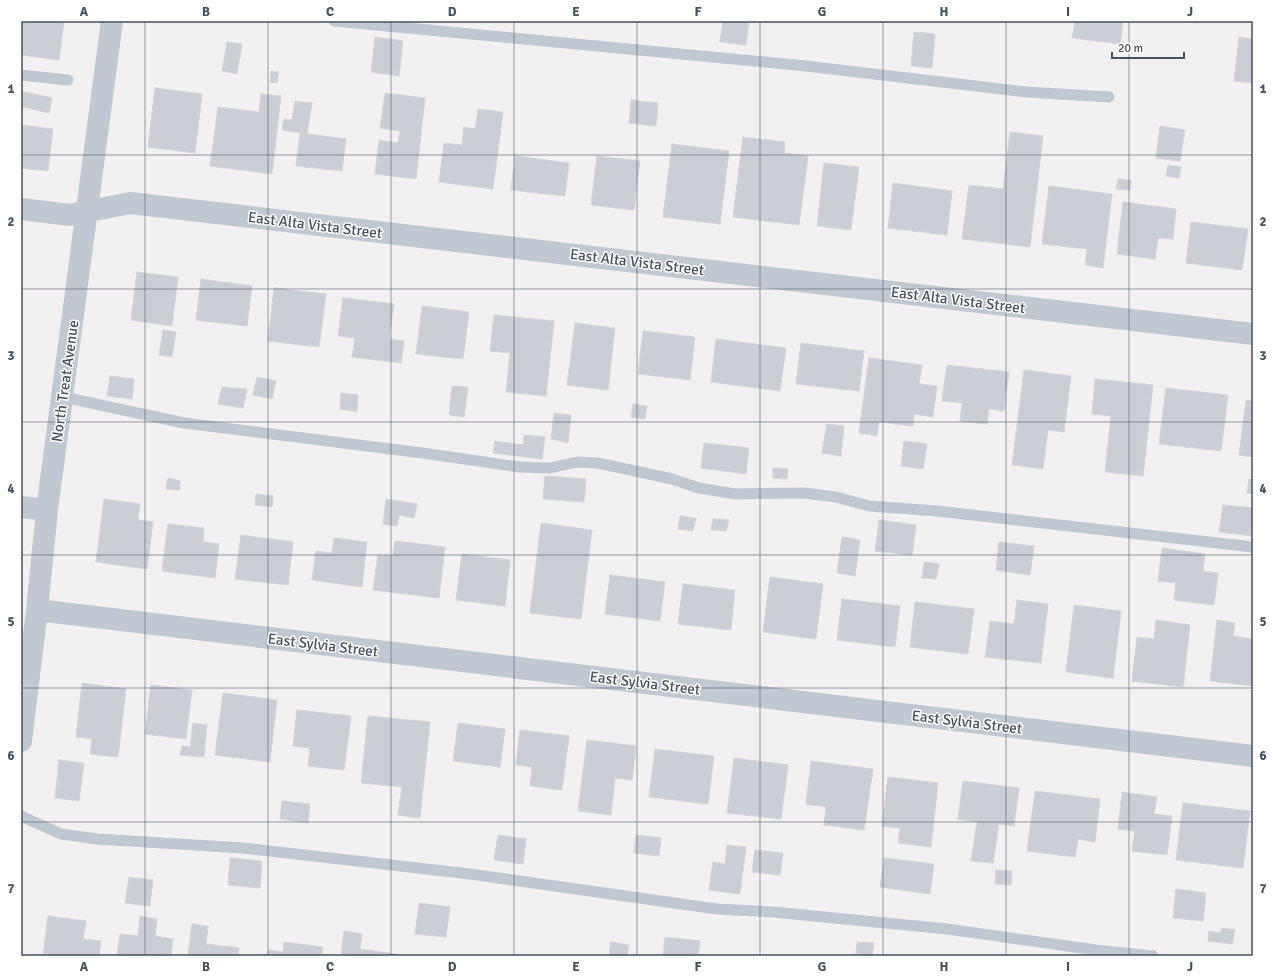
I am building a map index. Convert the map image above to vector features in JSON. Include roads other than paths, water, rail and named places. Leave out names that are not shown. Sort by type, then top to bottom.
[{"type":"street","name":"North Treat Avenue","points":[[21,741],[37,610],[47,510],[112,21]]},
{"type":"street","name":"East Alta Vista Street","points":[[21,209],[70,215],[130,203],[1253,334]]},
{"type":"street","points":[[21,507],[47,510]]},
{"type":"street","name":"East Sylvia Street","points":[[37,610],[1253,756]]},
{"type":"lane","points":[[334,21],[806,66],[1027,92],[1109,97]]},
{"type":"lane","points":[[21,75],[68,80]]},
{"type":"lane","points":[[63,397],[184,423],[430,454],[519,467],[550,468],[577,462],[598,463],[672,479],[699,488],[735,494],[804,493],[836,497],[869,506],[936,511],[1253,547]]},
{"type":"lane","points":[[21,816],[61,834],[97,839],[243,848],[470,874],[717,909],[773,912],[946,930],[1153,956]]}]
